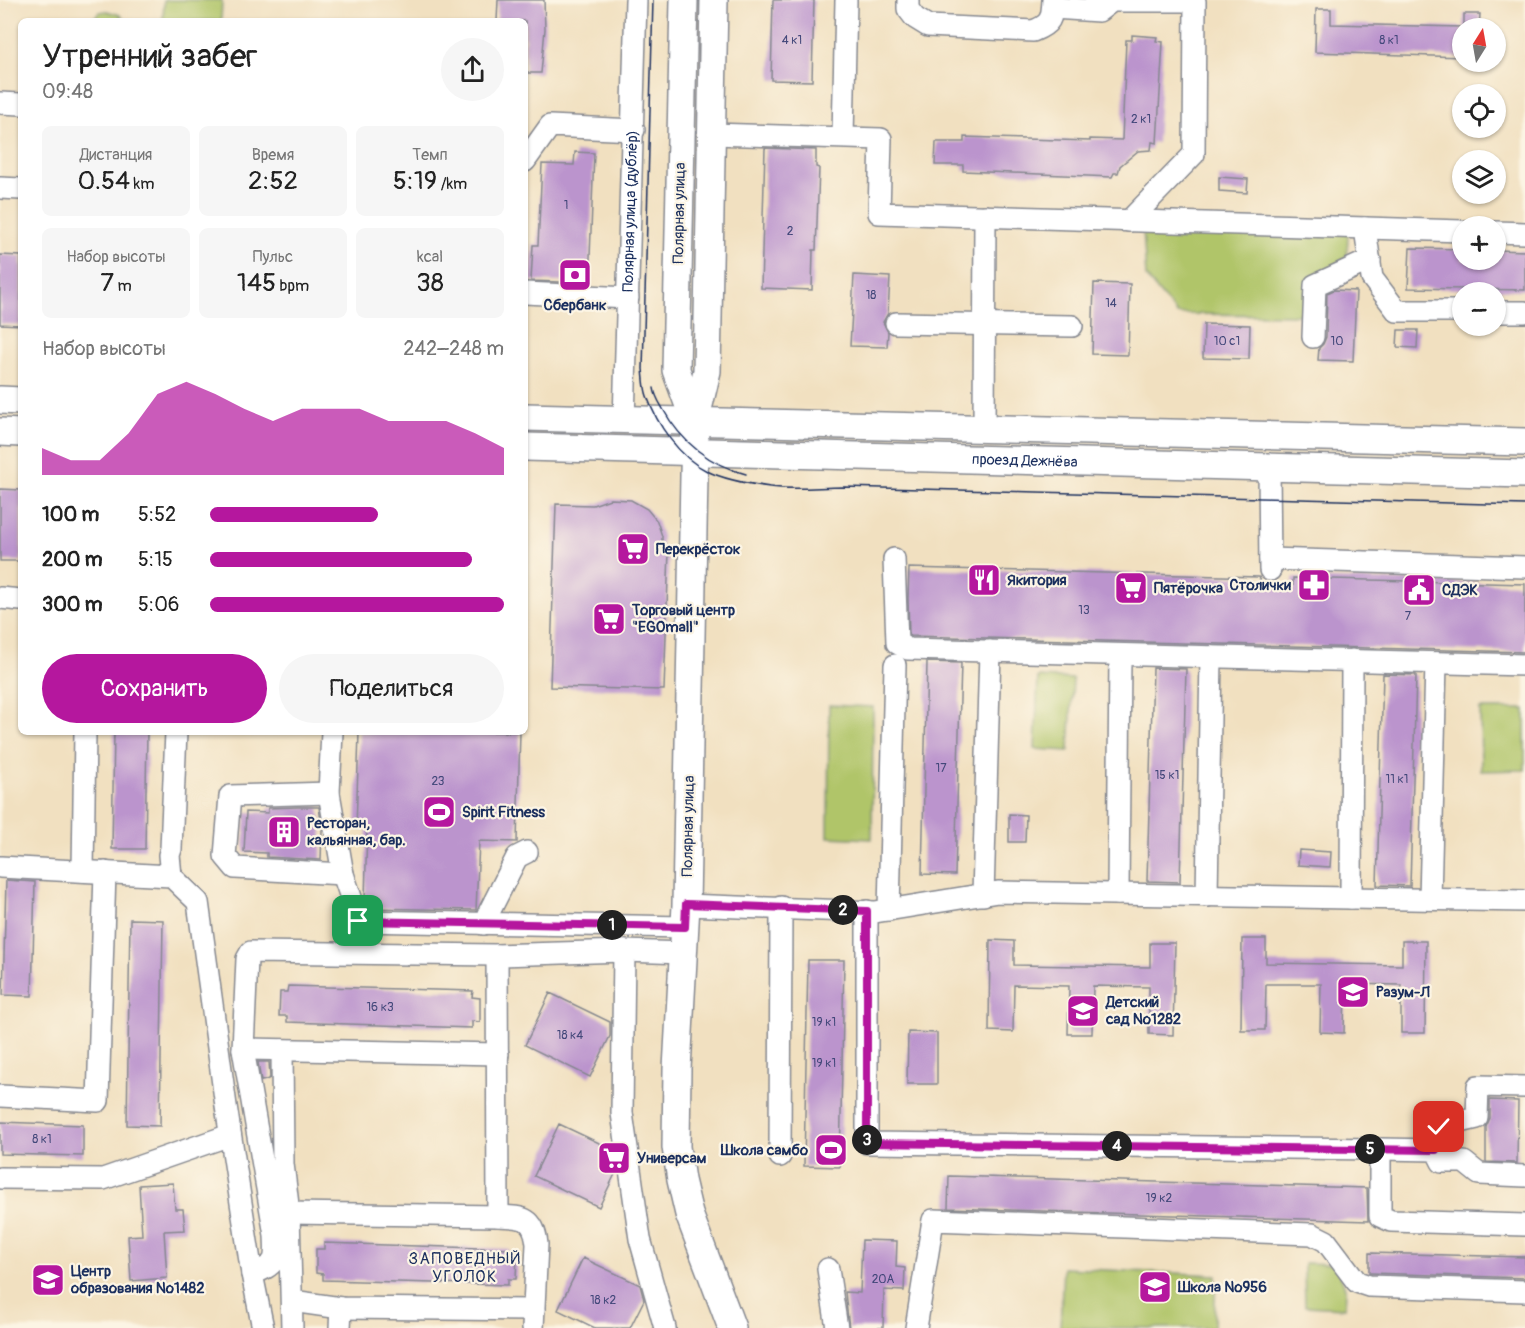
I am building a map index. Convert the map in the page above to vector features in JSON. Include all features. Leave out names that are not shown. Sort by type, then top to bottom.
[{"type":"main road","name":"Полярная улица","points":[[684,0],[676,370],[695,422]]},
{"type":"main road","name":"Полярная улица","points":[[714,0],[706,371],[695,422],[685,928],[675,1108],[676,1147],[689,1214],[732,1328]]},
{"type":"main road","points":[[0,400],[18,401]]},
{"type":"main road","name":"проезд Дежнёва","points":[[528,417],[1525,442]]},
{"type":"main road","points":[[0,432],[18,433]]},
{"type":"main road","name":"проезд Дежнёва","points":[[528,447],[1525,474]]},
{"type":"street","name":"Полярная улица (дублёр)","points":[[624,421],[636,0]]},
{"type":"street","points":[[843,137],[846,0]]},
{"type":"street","points":[[908,0],[908,9],[915,18],[928,26],[1033,31],[1045,26],[1052,16],[1053,4],[1100,11],[1112,1],[1195,2],[1194,154],[1129,220]]},
{"type":"street","points":[[0,103],[18,104]]},
{"type":"street","points":[[528,157],[550,126],[634,130]]},
{"type":"street","points":[[712,134],[881,139],[879,213],[1452,231]]},
{"type":"street","points":[[0,188],[18,189]]},
{"type":"street","points":[[984,429],[985,216]]},
{"type":"street","points":[[1365,228],[1372,278],[1396,311],[1452,311]]},
{"type":"street","points":[[1506,232],[1525,233]]},
{"type":"street","points":[[1313,337],[1315,285],[1370,260]]},
{"type":"street","points":[[528,293],[628,298]]},
{"type":"street","points":[[1506,312],[1525,312]]},
{"type":"street","points":[[896,323],[1072,326]]},
{"type":"street","points":[[1269,467],[1270,564],[1525,567]]},
{"type":"street","points":[[894,559],[897,643],[908,649],[1525,665]]},
{"type":"street","points":[[0,598],[18,600]]},
{"type":"street","points":[[983,895],[990,651]]},
{"type":"street","points":[[1118,894],[1120,655]]},
{"type":"street","points":[[1207,896],[1211,657]]},
{"type":"street","points":[[1351,898],[1352,660]]},
{"type":"street","points":[[1430,899],[1436,663]]},
{"type":"street","points":[[889,910],[895,664]]},
{"type":"street","points":[[83,871],[85,735]]},
{"type":"street","points":[[171,876],[169,855],[176,735]]},
{"type":"street","points":[[332,735],[329,793],[343,873],[358,921],[685,928]]},
{"type":"street","points":[[329,793],[230,796],[225,856],[235,868],[343,873]]},
{"type":"street","points":[[483,924],[517,857],[527,852]]},
{"type":"street","points":[[0,867],[171,876],[198,902],[230,1136],[263,1328]]},
{"type":"street","points":[[0,1096],[98,1101],[105,872]]},
{"type":"street","points":[[252,1274],[273,1265],[276,1258],[275,1235],[243,1049],[247,959],[251,952],[497,955],[624,951],[685,928],[781,907],[889,910],[998,892],[1525,901]]},
{"type":"street","points":[[780,1156],[781,907]]},
{"type":"street","points":[[867,911],[867,1143],[1436,1150]]},
{"type":"street","points":[[624,951],[622,1113],[640,1239],[665,1328]]},
{"type":"street","points":[[497,955],[498,1216]]},
{"type":"street","points":[[243,1049],[498,1053]]},
{"type":"street","points":[[282,1050],[283,1164],[289,1213],[292,1328]]},
{"type":"street","points":[[1525,1087],[1478,1086],[1477,1118],[1439,1127],[1436,1150],[1442,1162],[1464,1162],[1479,1174],[1525,1176]]},
{"type":"street","points":[[0,1178],[103,1179],[230,1136]]},
{"type":"street","points":[[1380,1149],[1380,1216],[1391,1221],[1525,1225]]},
{"type":"street","points":[[289,1213],[518,1217],[530,1222],[536,1230],[537,1244],[533,1319],[340,1318],[292,1301]]},
{"type":"street","points":[[916,1328],[933,1220],[1312,1234],[1326,1241],[1357,1282],[1369,1286],[1525,1291]]},
{"type":"street","points":[[828,1269],[837,1328]]},
{"type":"green space","points":[[164,0],[222,0],[221,18],[163,18]]},
{"type":"green space","points":[[107,11],[122,18],[94,18],[100,12]]},
{"type":"green space","points":[[1143,228],[1348,232],[1347,257],[1309,281],[1305,315],[1177,314],[1146,277]]},
{"type":"green space","points":[[1038,677],[1073,679],[1069,751],[1035,749]]},
{"type":"green space","points":[[829,705],[873,707],[872,839],[828,837]]},
{"type":"green space","points":[[1480,709],[1525,709],[1525,770],[1481,771]]},
{"type":"green space","points":[[1304,1263],[1336,1264],[1346,1290],[1345,1308],[1305,1306]]},
{"type":"green space","points":[[1063,1268],[1216,1275],[1214,1328],[1060,1328]]},
{"type":"building","points":[[498,0],[544,0],[545,29],[541,73],[528,73],[528,18],[497,18]]},
{"type":"building","points":[[773,0],[814,0],[812,81],[771,80]]},
{"type":"building","points":[[1316,9],[1331,9],[1331,24],[1452,27],[1452,57],[1315,52]]},
{"type":"building","points":[[1464,14],[1480,14],[1480,18],[1464,18]]},
{"type":"building","points":[[1132,35],[1157,37],[1156,41],[1163,42],[1157,143],[1152,142],[1151,150],[1138,151],[1120,166],[1118,173],[1114,173],[1112,177],[963,171],[963,165],[935,165],[936,142],[964,142],[964,137],[1122,140],[1126,40],[1132,40]]},
{"type":"building","points":[[765,148],[816,150],[816,167],[819,168],[812,290],[761,288]]},
{"type":"building","points":[[575,152],[594,153],[589,283],[531,281],[533,245],[538,245],[542,164],[574,165]]},
{"type":"building","points":[[1219,177],[1248,179],[1247,193],[1219,191]]},
{"type":"building","points":[[1410,248],[1452,249],[1452,270],[1506,270],[1506,250],[1525,251],[1525,290],[1506,290],[1506,282],[1452,282],[1452,289],[1408,288]]},
{"type":"building","points":[[0,255],[18,256],[18,325],[0,324]]},
{"type":"building","points":[[854,275],[890,277],[888,313],[883,322],[888,332],[887,347],[850,346]]},
{"type":"building","points":[[1094,283],[1130,284],[1128,355],[1092,354]]},
{"type":"building","points":[[1334,290],[1356,291],[1353,361],[1318,360],[1319,348],[1326,337],[1327,293]]},
{"type":"building","points":[[1204,324],[1250,325],[1249,359],[1203,358]]},
{"type":"building","points":[[1398,330],[1418,330],[1417,348],[1397,347]]},
{"type":"building","points":[[0,489],[18,490],[18,561],[0,561]]},
{"type":"building","name":"Торговый центр \"EGOmall\"","points":[[610,499],[631,500],[647,509],[657,521],[662,536],[662,551],[669,551],[664,690],[550,687],[556,504],[593,505]]},
{"type":"building","points":[[909,568],[1259,577],[1262,584],[1293,585],[1293,578],[1525,584],[1525,652],[911,636],[909,635]]},
{"type":"building","points":[[927,662],[961,663],[955,875],[922,874]]},
{"type":"building","points":[[1153,668],[1186,669],[1180,882],[1147,881]]},
{"type":"building","points":[[1383,674],[1416,675],[1410,886],[1377,885]]},
{"type":"building","points":[[114,735],[147,735],[145,849],[112,849]]},
{"type":"building","points":[[359,735],[520,735],[517,842],[479,841],[476,910],[368,908],[365,899],[367,829],[356,829]]},
{"type":"building","name":"Ресторан, кальянная, бар.","points":[[319,807],[322,829],[321,860],[267,857],[267,853],[244,852],[246,812],[268,813],[268,808]]},
{"type":"building","points":[[1009,814],[1026,815],[1025,842],[1009,842]]},
{"type":"building","points":[[1299,850],[1331,852],[1330,867],[1298,865]]},
{"type":"building","points":[[6,880],[35,882],[32,996],[3,995]]},
{"type":"building","points":[[130,919],[163,920],[160,1126],[127,1125]]},
{"type":"building","points":[[1242,939],[1266,939],[1266,963],[1402,965],[1402,941],[1426,941],[1425,1033],[1401,1033],[1401,985],[1345,984],[1344,1033],[1320,1032],[1321,984],[1266,984],[1265,1030],[1241,1030]]},
{"type":"building","points":[[990,940],[1014,941],[1014,965],[1150,967],[1150,943],[1175,943],[1173,1035],[1149,1034],[1149,987],[1093,986],[1092,1034],[1068,1034],[1069,986],[1014,985],[1013,1032],[989,1031]]},
{"type":"building","points":[[808,960],[844,960],[840,1167],[804,1166]]},
{"type":"building","points":[[288,986],[473,991],[472,997],[480,998],[480,1022],[472,1021],[472,1028],[287,1022],[287,1016],[279,1016],[280,992],[287,992]]},
{"type":"building","points":[[550,993],[610,1022],[610,1036],[590,1077],[525,1045]]},
{"type":"building","points":[[908,1032],[937,1033],[937,1084],[907,1084]]},
{"type":"building","points":[[258,1062],[269,1062],[270,1078],[261,1081]]},
{"type":"building","points":[[1490,1100],[1518,1101],[1517,1163],[1486,1162],[1486,1127],[1490,1118]]},
{"type":"building","points":[[0,1122],[83,1125],[83,1156],[0,1154]]},
{"type":"building","points":[[559,1124],[614,1150],[617,1170],[599,1207],[534,1176]]},
{"type":"building","points":[[949,1176],[1367,1188],[1368,1221],[948,1208]]},
{"type":"building","points":[[173,1183],[175,1209],[183,1209],[185,1230],[164,1231],[167,1278],[131,1281],[128,1236],[142,1235],[139,1185]]},
{"type":"building","points":[[862,1240],[897,1241],[896,1267],[905,1268],[904,1291],[884,1290],[883,1328],[849,1328],[845,1292],[860,1293]]},
{"type":"building","points":[[324,1243],[509,1249],[509,1255],[517,1255],[516,1279],[508,1279],[508,1285],[323,1280],[323,1274],[316,1273],[316,1249],[324,1249]]},
{"type":"building","points":[[1369,1253],[1525,1257],[1525,1278],[1369,1273]]},
{"type":"building","points":[[583,1258],[640,1285],[644,1300],[630,1328],[595,1328],[558,1310]]},
{"type":"tram line","points":[[653,0],[644,383],[651,407],[670,439],[687,457],[707,471],[737,481],[788,488],[844,487],[1525,505]]},
{"type":"tram line","points":[[654,388],[657,399],[670,421],[688,442],[720,465],[746,474]]},
{"type":"place","name":"Сбербанк","points":[[575,275]]},
{"type":"place","name":"Перекрёсток","points":[[633,549]]},
{"type":"place","name":"Якитория","points":[[984,580]]},
{"type":"place","name":"Столички","points":[[1314,585]]},
{"type":"place","name":"Пятёрочка","points":[[1131,588]]},
{"type":"place","name":"СДЭК","points":[[1419,590]]},
{"type":"place","name":"Торговый центр \"EGOmall\"","points":[[609,619]]},
{"type":"place","name":"Spirit Fitness","points":[[439,812]]},
{"type":"place","name":"Ресторан, кальянная, бар.","points":[[284,832]]},
{"type":"place","name":"Разум-Л","points":[[1353,992]]},
{"type":"place","name":"Детский сад №1282","points":[[1083,1011]]},
{"type":"place","name":"Школа самбо","points":[[831,1150]]},
{"type":"place","name":"Универсам","points":[[614,1158]]},
{"type":"place","name":"Центр образования №1482","points":[[48,1280]]},
{"type":"place","name":"Школа №956","points":[[1155,1287]]},
{"type":"district","name":"ЗАПОВЕДНЫЙ УГОЛОК","points":[[465,1267]]},
{"type":"route","points":[[358,921],[685,927],[686,904],[867,911],[867,1143],[1436,1150],[1439,1127]]}]
